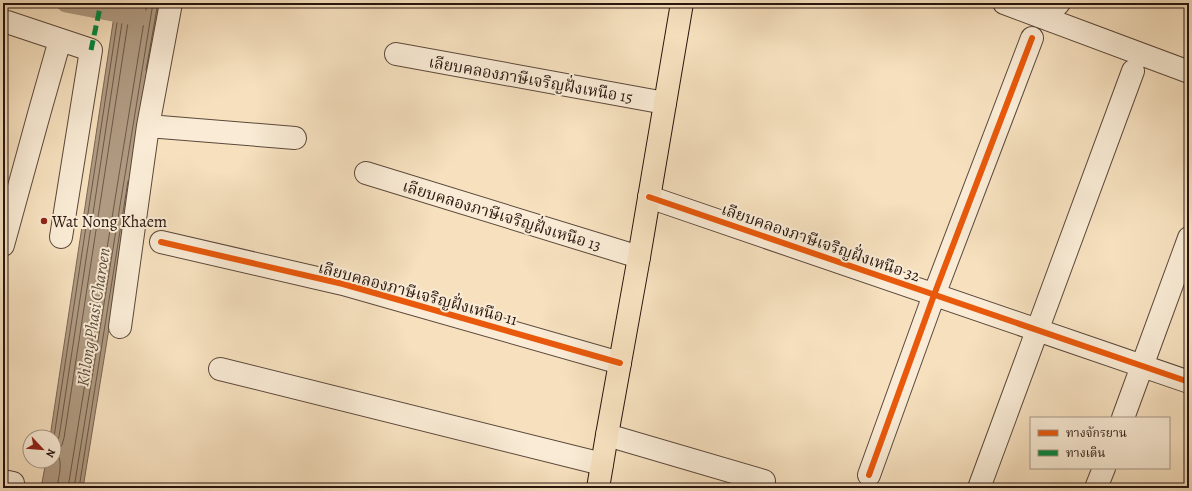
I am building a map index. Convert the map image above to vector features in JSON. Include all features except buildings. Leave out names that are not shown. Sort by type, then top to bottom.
[{"type":"main road","points":[[598,488],[682,3]]},
{"type":"street","points":[[120,327],[148,126],[171,3]]},
{"type":"street","points":[[1004,3],[1052,11],[1189,72]]},
{"type":"street","points":[[7,22],[90,50],[61,237]]},
{"type":"street","points":[[870,475],[934,295],[1032,38]]},
{"type":"street","points":[[3,245],[60,40]]},
{"type":"street","name":"เลียบคลองภาษีเจริญฝั่งเหนือ 15","points":[[396,54],[665,103]]},
{"type":"street","points":[[980,488],[1133,71]]},
{"type":"street","points":[[148,126],[296,138]]},
{"type":"street","name":"เลียบคลองภาษีเจริญฝั่งเหนือ 13","points":[[366,173],[639,257]]},
{"type":"street","name":"เลียบคลองภาษีเจริญฝั่งเหนือ 32","points":[[649,197],[1189,382]]},
{"type":"street","points":[[1123,417],[1189,238]]},
{"type":"street","name":"เลียบคลองภาษีเจริญฝั่งเหนือ 11","points":[[161,242],[343,284],[620,362]]},
{"type":"street","points":[[220,369],[602,464]]},
{"type":"street","points":[[607,435],[764,480]]},
{"type":"street","points":[[1096,488],[1104,469]]},
{"type":"street","points":[[3,481],[13,484],[12,488]]},
{"type":"water","name":"Khlong Phasi Charoen","points":[[116,3],[162,3],[83,488],[41,488],[45,469],[62,469],[62,429],[51,429]]},
{"type":"waterway","points":[[66,3],[139,17]]},
{"type":"marked path","points":[[91,50],[101,3]]},
{"type":"cycle path","points":[[869,475],[934,295],[1032,38]]},
{"type":"cycle path","points":[[649,197],[1189,382]]},
{"type":"cycle path","points":[[161,242],[343,284],[620,363]]},
{"type":"place","name":"Wat Nong Khaem","points":[[44,221]]}]
